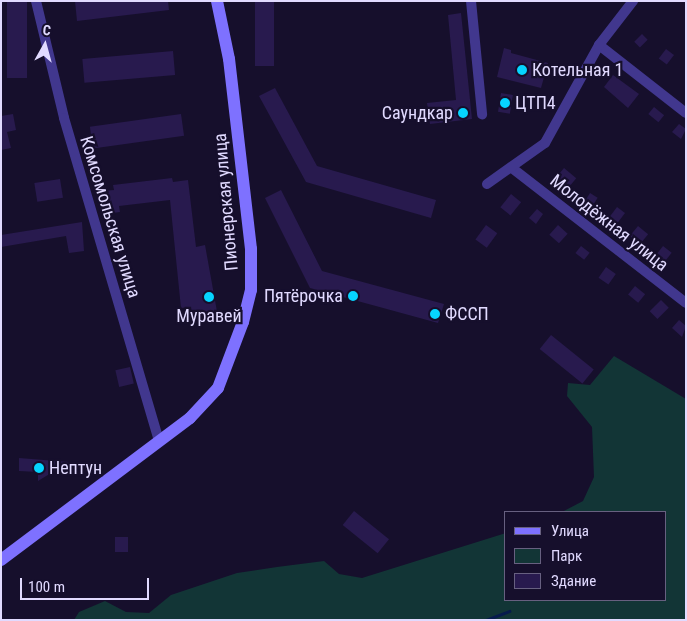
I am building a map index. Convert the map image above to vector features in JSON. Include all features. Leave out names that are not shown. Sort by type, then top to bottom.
[{"type":"main road","name":"Пионерская улица","points":[[1,560],[190,418],[218,388],[243,322],[250,290],[252,249],[229,59],[217,1]]},
{"type":"street","name":"Комсомольская улица","points":[[36,1],[64,118],[159,441]]},
{"type":"street","points":[[471,1],[482,114]]},
{"type":"street","points":[[487,184],[545,143],[599,44],[633,1]]},
{"type":"street","points":[[599,44],[686,112]]},
{"type":"street","name":"Молодёжная улица","points":[[512,168],[686,303]]},
{"type":"green space","points":[[614,356],[686,399],[686,620],[74,620],[79,612],[105,601],[126,612],[149,613],[171,595],[237,573],[277,567],[324,561],[339,574],[362,578],[504,534],[504,601],[667,601],[667,511],[564,511],[583,501],[594,477],[592,427],[567,396],[568,383],[590,385]]},
{"type":"building","points":[[7,1],[27,1],[27,78],[7,78]]},
{"type":"building","points":[[75,1],[168,1],[169,10],[77,21]]},
{"type":"building","points":[[255,1],[274,1],[274,66],[255,66]]},
{"type":"building","points":[[461,13],[472,119],[430,124],[427,103],[456,100],[448,15]]},
{"type":"building","points":[[642,34],[648,40],[640,47],[634,42]]},
{"type":"building","name":"Котельная 1","points":[[504,48],[511,50],[511,53],[548,63],[541,88],[497,77]]},
{"type":"building","points":[[666,49],[674,55],[667,65],[659,59]]},
{"type":"building","points":[[173,51],[175,75],[84,83],[82,59]]},
{"type":"building","points":[[613,75],[639,94],[628,108],[604,87]]},
{"type":"building","points":[[275,88],[317,166],[436,200],[431,218],[306,182],[259,96]]},
{"type":"building","name":"ЦТП4","points":[[501,93],[513,95],[510,114],[498,112]]},
{"type":"building","points":[[654,107],[664,115],[658,122],[648,114]]},
{"type":"building","points":[[13,114],[16,130],[7,132],[11,148],[1,150],[1,116]]},
{"type":"building","points":[[181,114],[184,136],[93,149],[90,127]]},
{"type":"building","points":[[679,124],[686,129],[681,139],[672,132]]},
{"type":"building","points":[[564,168],[576,178],[569,187],[556,177]]},
{"type":"building","points":[[172,178],[173,182],[188,180],[196,247],[205,245],[218,317],[193,320],[191,307],[181,308],[170,200],[119,206],[120,212],[104,214],[102,191],[114,190],[113,185]]},
{"type":"building","points":[[60,179],[63,198],[37,202],[34,183]]},
{"type":"building","points":[[281,190],[322,271],[444,304],[438,323],[310,288],[265,198]]},
{"type":"building","points":[[590,193],[598,198],[592,206],[585,201]]},
{"type":"building","points":[[511,194],[521,202],[510,215],[500,207]]},
{"type":"building","points":[[617,207],[625,213],[616,225],[608,219]]},
{"type":"building","points":[[537,209],[543,214],[536,224],[529,218]]},
{"type":"building","points":[[82,222],[84,251],[69,253],[66,236],[1,247],[1,235]]},
{"type":"building","points":[[486,225],[497,233],[487,248],[475,240]]},
{"type":"building","points":[[558,225],[568,234],[559,243],[549,235]]},
{"type":"building","points":[[638,226],[648,234],[640,244],[630,236]]},
{"type":"building","points":[[581,246],[590,253],[584,260],[575,253]]},
{"type":"building","points":[[663,246],[672,253],[664,262],[656,255]]},
{"type":"building","points":[[606,267],[616,274],[608,285],[599,278]]},
{"type":"building","points":[[635,286],[645,294],[638,303],[628,295]]},
{"type":"building","points":[[661,300],[669,308],[657,319],[650,311]]},
{"type":"building","points":[[679,320],[686,326],[682,337],[672,328]]},
{"type":"building","points":[[551,335],[594,370],[582,384],[540,349]]},
{"type":"building","points":[[130,367],[134,384],[119,387],[115,370]]},
{"type":"building","name":"Нептун","points":[[19,458],[69,462],[38,481],[38,472],[19,471]]},
{"type":"building","points":[[354,511],[389,539],[378,553],[343,525]]},
{"type":"building","points":[[115,537],[128,537],[128,552],[115,552]]},
{"type":"waterway","points":[[486,620],[509,611]]},
{"type":"place","name":"Котельная 1","points":[[522,70]]},
{"type":"place","name":"ЦТП4","points":[[505,103]]},
{"type":"place","name":"Саундкар","points":[[463,113]]},
{"type":"place","name":"Пятёрочка","points":[[353,296]]},
{"type":"place","name":"Муравей","points":[[209,297]]},
{"type":"place","name":"ФССП","points":[[435,314]]},
{"type":"place","name":"Нептун","points":[[39,468]]}]
